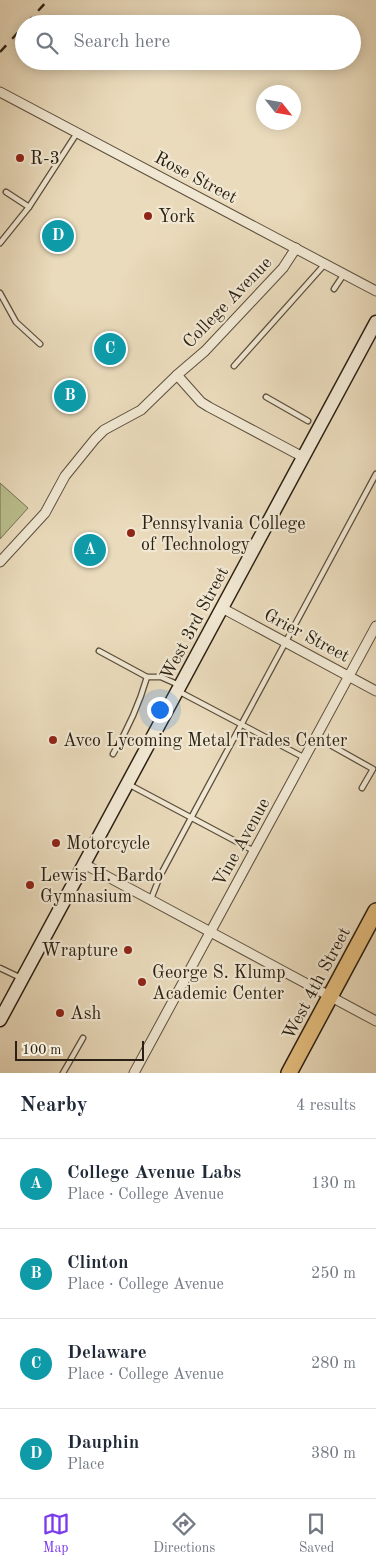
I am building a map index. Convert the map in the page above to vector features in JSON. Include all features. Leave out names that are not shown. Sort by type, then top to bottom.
[{"type":"main road","name":"West 3rd Street","points":[[0,1020],[376,322]]},
{"type":"main road","name":"West 4th Street","points":[[289,1073],[376,911]]},
{"type":"street","name":"Rose Street","points":[[0,92],[376,291]]},
{"type":"street","name":"College Avenue","points":[[0,562],[44,513],[65,476],[95,439],[104,430],[141,410],[205,351],[270,282],[296,248]]},
{"type":"street","points":[[178,375],[201,402],[303,457]]},
{"type":"street","name":"Grier Street","points":[[222,608],[376,691]]},
{"type":"street","name":"Vine Avenue","points":[[134,1073],[376,626]]},
{"type":"street","points":[[84,864],[376,1021]]},
{"type":"lane","points":[[0,242],[29,207],[77,133]]},
{"type":"lane","points":[[6,192],[29,207]]},
{"type":"lane","points":[[234,366],[325,264]]},
{"type":"lane","points":[[334,289],[344,274]]},
{"type":"lane","points":[[0,293],[16,322],[40,344]]},
{"type":"lane","points":[[266,397],[308,422]]},
{"type":"lane","points":[[150,900],[160,876],[376,474]]},
{"type":"lane","points":[[99,651],[147,677],[161,677],[241,725],[305,758]]},
{"type":"lane","points":[[113,754],[137,709],[147,677]]},
{"type":"lane","points":[[316,737],[373,769],[362,788]]},
{"type":"lane","points":[[127,784],[255,851]]},
{"type":"lane","points":[[0,968],[22,979]]},
{"type":"lane","points":[[63,1073],[83,1038]]},
{"type":"green space","points":[[0,483],[28,508],[0,539]]},
{"type":"railway","points":[[34,15],[48,0]]},
{"type":"railway","points":[[0,52],[15,36]]},
{"type":"place","name":"R-3","points":[[20,158]]},
{"type":"place","name":"York","points":[[148,216]]},
{"type":"place","name":"Dauphin","points":[[58,236]]},
{"type":"place","name":"Delaware","points":[[110,349]]},
{"type":"place","name":"Clinton","points":[[70,396]]},
{"type":"place","name":"Pennsylvania College of Technology","points":[[131,533]]},
{"type":"place","name":"College Avenue Labs","points":[[90,550]]},
{"type":"place","name":"Avco Lycoming Metal Trades Center","points":[[53,740]]},
{"type":"place","name":"Motorcycle","points":[[56,843]]},
{"type":"place","name":"Lewis H. Bardo Gymnasium","points":[[30,885]]},
{"type":"place","name":"Wrapture","points":[[128,950]]},
{"type":"place","name":"George S. Klump Academic Center","points":[[142,982]]},
{"type":"place","name":"Ash","points":[[60,1013]]}]
